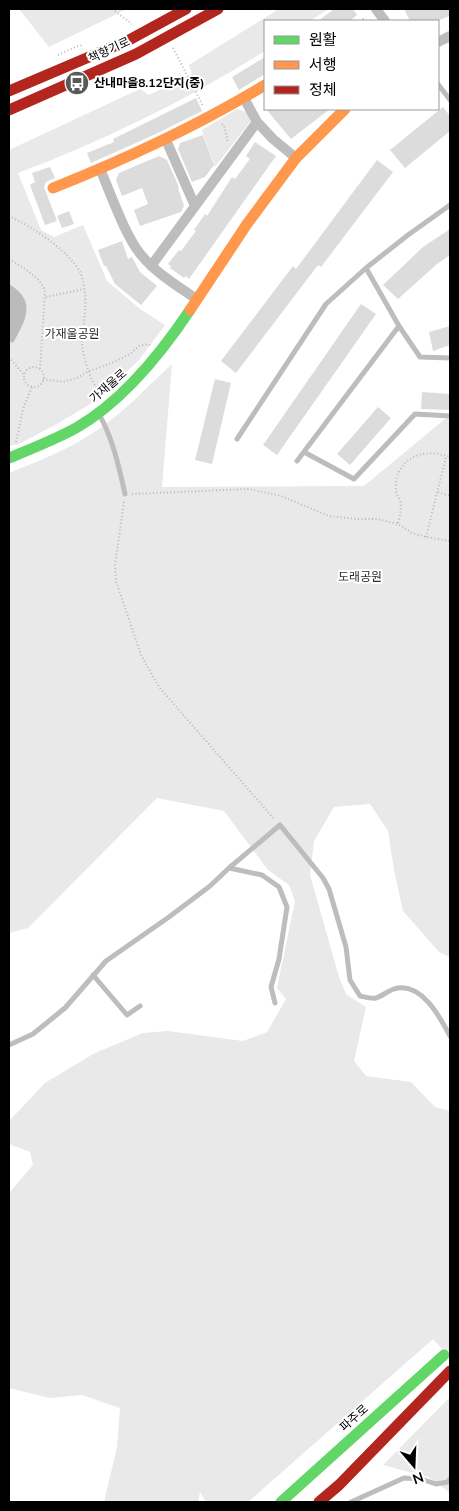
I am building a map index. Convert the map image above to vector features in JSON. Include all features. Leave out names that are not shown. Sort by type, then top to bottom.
[{"type":"main road","name":"책향기로","points":[[9,91],[129,40],[186,9]]},
{"type":"main road","name":"책향기로","points":[[9,110],[127,58],[218,9]]},
{"type":"main road","points":[[53,188],[100,170],[166,140],[210,118],[264,86]]},
{"type":"main road","name":"가재울로","points":[[13,456],[52,440],[77,427],[98,413],[134,382],[159,354],[179,327],[247,224],[296,158],[342,110]]},
{"type":"main road","name":"파주로","points":[[282,1502],[444,1355]]},
{"type":"main road","points":[[319,1502],[450,1371]]},
{"type":"street","points":[[376,9],[384,20]]},
{"type":"street","points":[[244,98],[257,122],[273,139],[296,158]]},
{"type":"street","points":[[151,266],[257,122]]},
{"type":"street","points":[[166,140],[195,206]]},
{"type":"street","points":[[100,170],[133,242],[141,255],[151,266],[196,299]]},
{"type":"lane","points":[[439,85],[450,100]]},
{"type":"lane","points":[[237,439],[326,304],[366,268],[450,205]]},
{"type":"lane","points":[[366,268],[399,326],[420,357],[450,358]]},
{"type":"lane","points":[[297,461],[399,326]]},
{"type":"lane","points":[[98,413],[116,456],[125,494]]},
{"type":"lane","points":[[304,452],[354,479],[416,414],[450,416]]},
{"type":"lane","points":[[9,1046],[33,1034],[65,1008],[106,961],[210,886],[280,825],[329,889],[346,946],[350,980],[360,996],[376,998],[395,988],[409,989],[424,997],[438,1014],[450,1036]]},
{"type":"lane","points":[[229,868],[262,875],[279,887],[287,907],[280,950],[271,987],[275,1004]]},
{"type":"lane","points":[[93,975],[127,1015],[140,1006]]},
{"type":"lane","points":[[351,1502],[404,1478],[421,1479],[436,1484],[448,1482],[450,1479]]},
{"type":"path","points":[[112,9],[132,24]]},
{"type":"path","points":[[362,20],[366,17]]},
{"type":"path","points":[[124,28],[138,20]]},
{"type":"path","points":[[167,37],[210,118],[224,125],[232,157]]},
{"type":"path","points":[[58,55],[84,45]]},
{"type":"path","points":[[9,216],[26,224],[52,243],[80,273],[84,289],[85,309],[82,342],[89,370],[98,391],[108,405]]},
{"type":"path","points":[[9,259],[41,281],[45,290],[46,298],[40,369],[43,379]]},
{"type":"path","points":[[46,298],[84,289]]},
{"type":"path","points":[[43,379],[63,382],[77,378],[89,370],[130,354],[139,346],[148,344],[159,354]]},
{"type":"path","points":[[9,358],[24,375],[26,384],[32,387],[38,386],[43,379]]},
{"type":"path","points":[[24,375],[30,368],[40,369]]},
{"type":"path","points":[[13,456],[18,425],[26,397],[32,387]]},
{"type":"path","points":[[398,524],[401,510],[396,491],[397,475],[406,461],[418,455],[438,454],[450,457]]},
{"type":"path","points":[[426,537],[446,456]]},
{"type":"path","points":[[280,825],[159,687],[141,655],[116,580],[114,564],[125,494],[249,489],[281,496],[329,516],[377,519],[398,524],[412,533],[450,541]]},
{"type":"path","points":[[438,492],[450,496]]},
{"type":"green space","points":[[19,9],[127,9],[49,47]]},
{"type":"green space","name":"가재울공원","points":[[279,9],[328,9],[312,20],[264,20],[264,52],[175,103],[82,147],[18,173],[41,230],[54,237],[83,225],[107,281],[140,309],[165,325],[139,360],[95,401],[19,444],[9,446],[9,150],[140,89],[149,95],[192,74],[189,65]]},
{"type":"green space","points":[[237,109],[249,113],[251,117],[250,122],[215,167],[202,130]]},
{"type":"green space","name":"도래공원","points":[[172,364],[162,487],[364,486],[446,418],[450,419],[450,957],[439,952],[403,911],[388,831],[370,804],[334,807],[314,841],[310,875],[339,977],[346,994],[366,1007],[354,1061],[366,1076],[411,1082],[435,1107],[450,1111],[450,1358],[433,1339],[248,1502],[206,1502],[200,1492],[198,1502],[104,1502],[117,1447],[120,1408],[82,1395],[50,1398],[9,1388],[9,1193],[33,1165],[30,1152],[9,1144],[9,1121],[45,1083],[95,1053],[143,1033],[168,1031],[243,1041],[267,1032],[286,999],[277,988],[295,901],[289,885],[268,870],[224,811],[157,798],[28,928],[9,933],[9,473],[58,453],[92,434],[121,412]]},
{"type":"green space","points":[[450,1397],[450,1493],[428,1477],[383,1465]]},
{"type":"shaded area","points":[[9,284],[18,290],[26,304],[25,319],[13,343],[9,341]]},
{"type":"building","points":[[334,9],[353,9],[357,15],[351,20],[319,20]]},
{"type":"building","points":[[404,9],[450,9],[450,16],[439,20],[410,20]]},
{"type":"building","points":[[264,58],[264,75],[239,90],[232,77]]},
{"type":"building","points":[[196,98],[202,111],[91,163],[87,153],[114,142],[113,139]]},
{"type":"building","points":[[443,107],[450,116],[450,131],[405,168],[390,150]]},
{"type":"building","points":[[267,110],[329,110],[291,139]]},
{"type":"building","points":[[203,135],[214,165],[205,177],[192,182],[178,149],[180,143]]},
{"type":"building","points":[[255,142],[276,156],[189,279],[186,276],[184,278],[170,268],[171,266],[168,264],[179,250],[181,251],[196,231],[194,230],[205,214],[207,216],[232,177],[235,179],[250,159],[246,156]]},
{"type":"building","points":[[159,156],[167,160],[179,187],[184,206],[181,212],[140,226],[134,210],[148,204],[142,188],[122,196],[116,180],[119,173]]},
{"type":"building","points":[[377,160],[393,172],[321,267],[318,265],[236,373],[221,361],[293,266],[296,269]]},
{"type":"building","points":[[50,167],[55,178],[46,182],[44,187],[57,221],[45,225],[30,185],[35,182],[32,173]]},
{"type":"building","points":[[69,211],[74,224],[62,228],[57,216]]},
{"type":"building","points":[[450,229],[450,255],[437,264],[398,299],[383,285],[423,247]]},
{"type":"building","points":[[122,241],[128,259],[132,257],[140,272],[157,286],[141,305],[115,284],[106,266],[104,266],[98,250]]},
{"type":"building","points":[[361,304],[376,314],[277,455],[263,445]]},
{"type":"building","points":[[450,326],[450,345],[433,351],[429,332]]},
{"type":"building","points":[[215,379],[231,383],[212,464],[195,460]]},
{"type":"building","points":[[422,392],[450,394],[450,410],[421,409]]},
{"type":"building","points":[[378,407],[391,418],[350,465],[337,454]]},
{"type":"traffic: fast","points":[[9,458],[76,428],[125,391],[166,344],[190,310]]},
{"type":"traffic: fast","points":[[281,1502],[444,1355]]},
{"type":"traffic: slow","points":[[53,188],[161,141],[264,86]]},
{"type":"traffic: slow","points":[[190,310],[247,224],[296,158],[344,110]]},
{"type":"traffic: jam","points":[[9,91],[129,40],[186,9]]},
{"type":"traffic: jam","points":[[9,110],[136,54],[218,9]]},
{"type":"traffic: jam","points":[[319,1502],[339,1485],[450,1371]]},
{"type":"place","name":"산내마을8.12단지(중)","points":[[77,83]]}]
